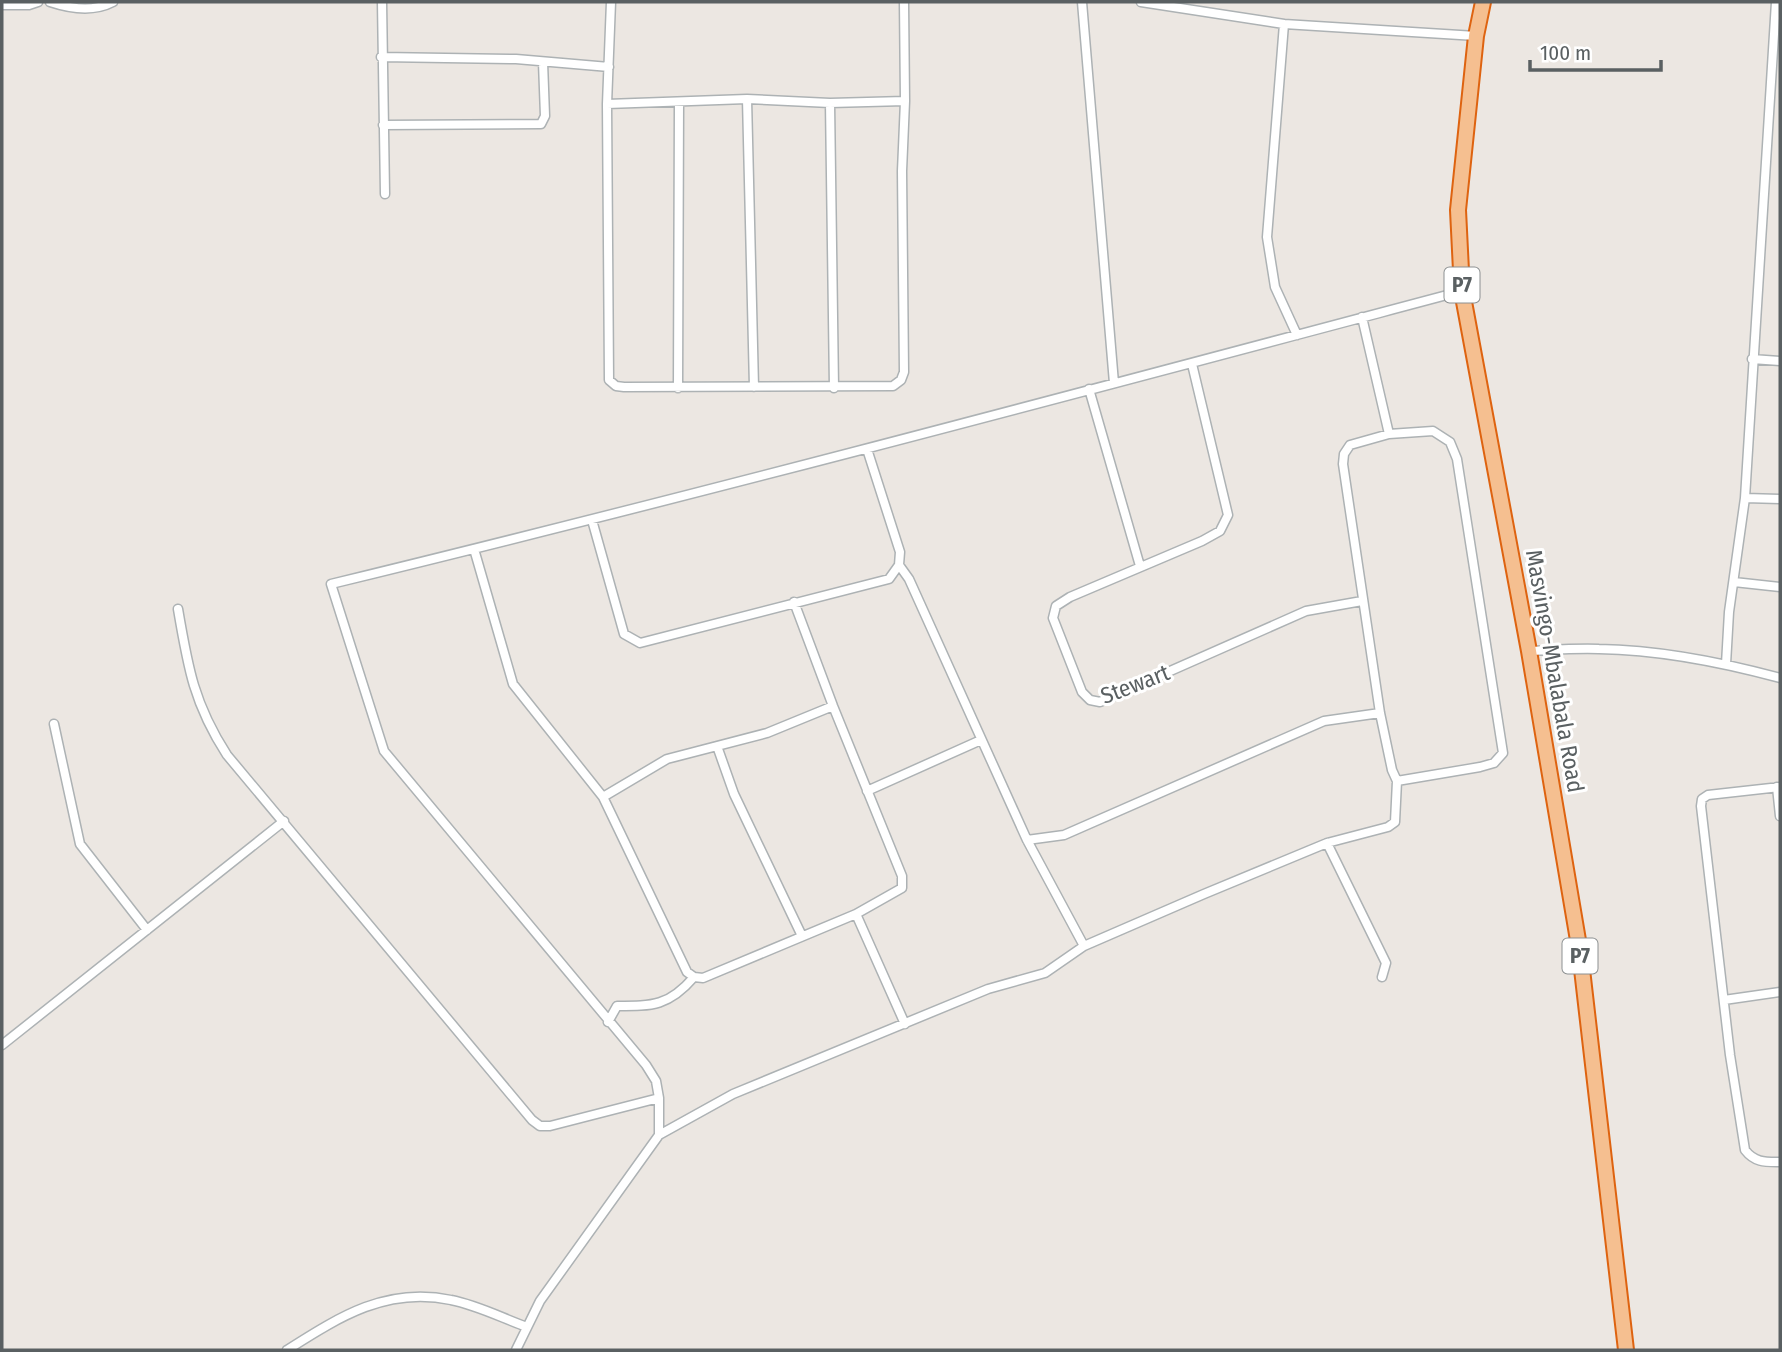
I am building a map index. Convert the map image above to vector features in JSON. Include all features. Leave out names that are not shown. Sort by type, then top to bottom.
[{"type":"highway","name":"Masvingo-Mbalabala Road","points":[[1483,2],[1476,36],[1458,210],[1462,291],[1529,651],[1580,952],[1626,1350]]},
{"type":"street","points":[[2,5],[29,5],[38,2]]},
{"type":"street","points":[[50,2],[70,8],[103,7],[113,2]]},
{"type":"street","points":[[382,2],[385,194]]},
{"type":"street","points":[[611,2],[607,104],[609,380],[616,386],[624,387],[678,388],[893,386],[901,380],[904,372],[904,2]]},
{"type":"street","points":[[1082,2],[1114,383]]},
{"type":"street","points":[[1141,2],[1284,23],[1476,36]]},
{"type":"street","points":[[1726,664],[1745,498],[1776,2]]},
{"type":"street","points":[[1284,23],[1267,237],[1275,288],[1297,335]]},
{"type":"street","points":[[381,57],[516,59],[609,67]]},
{"type":"street","points":[[383,125],[541,124],[545,116],[543,62]]},
{"type":"street","points":[[607,104],[747,99],[830,103],[905,101]]},
{"type":"street","points":[[747,99],[754,387]]},
{"type":"street","points":[[678,388],[679,102]]},
{"type":"street","points":[[830,103],[834,387]]},
{"type":"street","points":[[659,1135],[659,1098],[656,1082],[646,1065],[384,751],[331,584],[867,449],[1462,291]]},
{"type":"street","points":[[1362,317],[1389,434]]},
{"type":"street","points":[[1752,359],[1780,361]]},
{"type":"street","points":[[1089,389],[1140,566],[1220,531],[1228,515],[1192,364]]},
{"type":"street","points":[[516,1350],[540,1301],[659,1135],[733,1094],[988,989],[1045,973],[1084,946],[1327,843],[1388,827],[1395,822],[1397,781],[1392,770],[1380,713],[1343,464],[1344,454],[1350,445],[1389,434],[1433,431],[1450,442],[1457,459],[1503,753],[1494,763],[1480,767],[1397,781]]},
{"type":"street","points":[[592,520],[624,634],[640,643],[889,579],[899,565],[900,552],[867,449]]},
{"type":"street","points":[[1745,498],[1780,499]]},
{"type":"street","points":[[474,549],[513,684],[603,797],[687,972],[694,977],[703,978],[856,914],[902,888],[902,877],[794,602]]},
{"type":"street","points":[[899,565],[909,579],[1027,840],[1084,946]]},
{"type":"street","name":"Stewart","points":[[1140,566],[1070,597],[1056,606],[1053,618],[1082,692],[1090,700],[1100,702],[1306,611],[1362,601]]},
{"type":"street","points":[[1734,583],[1780,587]]},
{"type":"street","points":[[178,609],[194,691],[212,731],[227,755],[532,1120],[540,1126],[550,1126],[659,1098]]},
{"type":"street","points":[[1529,651],[1624,650],[1726,664],[1780,678]]},
{"type":"street","points":[[603,797],[667,759],[767,733],[833,706]]},
{"type":"street","points":[[1027,840],[1064,835],[1324,721],[1380,713]]},
{"type":"street","points":[[54,724],[80,844],[147,930]]},
{"type":"street","points":[[867,791],[982,740]]},
{"type":"street","points":[[717,746],[734,793],[802,936]]},
{"type":"street","points":[[1780,816],[1779,787],[1707,795],[1702,799],[1730,1055],[1745,1150],[1751,1158],[1759,1161],[1780,1162]]},
{"type":"street","points":[[2,1045],[284,821]]},
{"type":"street","points":[[1327,843],[1386,963],[1382,977]]},
{"type":"street","points":[[856,914],[905,1024]]},
{"type":"street","points":[[608,1022],[617,1006],[654,1006],[681,992],[694,977]]},
{"type":"street","points":[[1724,1000],[1780,992]]},
{"type":"street","points":[[287,1350],[334,1320],[383,1300],[429,1296],[454,1300],[527,1327]]}]
